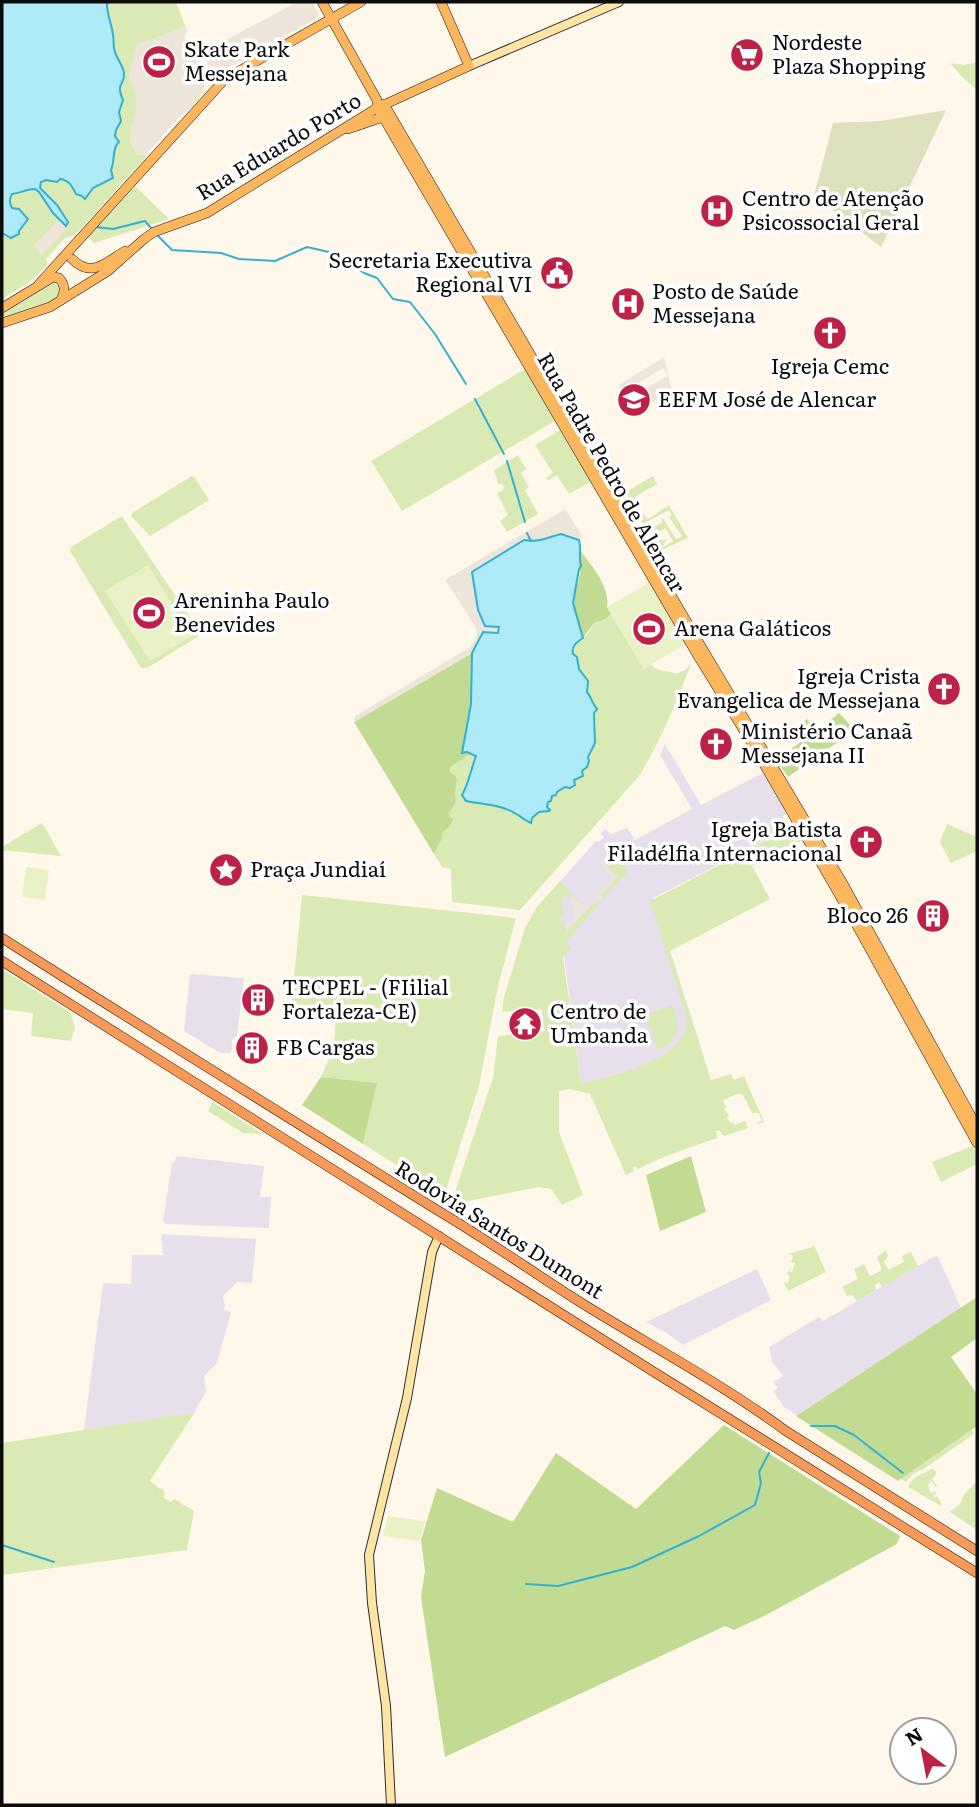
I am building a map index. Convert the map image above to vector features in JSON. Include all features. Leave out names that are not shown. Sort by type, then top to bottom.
[{"type":"highway","name":"Rodovia Santos Dumont","points":[[2,938],[582,1303],[677,1359],[977,1551]]},
{"type":"highway","name":"Rodovia Santos Dumont","points":[[2,961],[977,1573]]},
{"type":"main road","name":"Rua Padre Pedro de Alencar","points":[[322,2],[627,526],[795,810],[842,882],[977,1143]]},
{"type":"main road","points":[[39,284],[225,79],[361,2]]},
{"type":"main road","points":[[441,2],[469,66],[619,2]]},
{"type":"main road","name":"Rua Eduardo Porto","points":[[2,323],[50,307],[108,271],[144,240],[166,227],[207,213],[381,106],[469,66]]},
{"type":"main road","name":"Rua Padre Pedro de Alencar","points":[[381,106],[383,117],[408,152]]},
{"type":"main road","points":[[339,131],[383,117]]},
{"type":"main road","points":[[72,259],[86,269],[97,268],[144,240]]},
{"type":"main road","points":[[2,308],[52,277],[59,278],[65,290],[61,300]]},
{"type":"main road","name":"Rua Padre Pedro de Alencar","points":[[914,1021],[977,1127]]},
{"type":"main road","points":[[391,1805],[386,1706],[372,1604],[369,1555],[407,1398],[432,1252],[439,1236]]},
{"type":"shaded area","points":[[297,2],[313,2],[319,15],[317,18],[217,74],[212,74],[203,48],[205,51]]},
{"type":"shaded area","points":[[185,26],[187,31],[184,37],[191,56],[195,56],[204,77],[203,90],[186,113],[181,115],[145,155],[137,155],[129,141],[136,97],[129,75],[136,45]]},
{"type":"shaded area","points":[[59,219],[68,227],[41,256],[34,245]]},
{"type":"shaded area","points":[[664,357],[674,399],[667,388],[662,392],[664,395],[642,408],[634,396],[668,375],[663,368],[623,392],[619,385]]},
{"type":"shaded area","points":[[565,509],[583,537],[579,540],[561,534],[545,540],[531,541],[478,610],[485,626],[499,627],[498,633],[481,635],[472,653],[354,722],[355,716],[473,643],[477,635],[476,628],[445,580]]},
{"type":"shaded area","points":[[665,744],[701,805],[763,773],[786,813],[783,817],[786,823],[794,826],[653,898],[701,1048],[581,1085],[555,887],[596,841],[599,842],[604,837],[601,834],[605,829],[611,834],[627,828],[635,840],[692,809],[660,755]]},
{"type":"shaded area","points":[[612,851],[620,851],[613,853],[604,863],[617,877],[601,895],[604,898],[602,901],[598,898],[566,932],[565,924],[574,921],[570,896],[587,909],[583,905],[585,903],[589,906],[614,877],[601,863]]},
{"type":"shaded area","points":[[190,974],[244,978],[237,1036],[232,1040],[231,1053],[220,1053],[184,1031]]},
{"type":"shaded area","points":[[176,1156],[264,1166],[260,1197],[271,1197],[269,1228],[166,1224],[163,1221],[172,1163],[175,1162]]},
{"type":"shaded area","points":[[161,1234],[256,1239],[252,1283],[237,1282],[223,1296],[224,1310],[231,1312],[217,1363],[204,1376],[206,1391],[193,1415],[189,1413],[84,1430],[103,1283],[131,1284],[132,1255],[163,1255]]},
{"type":"shaded area","points":[[935,1256],[938,1257],[961,1308],[797,1415],[784,1407],[773,1391],[778,1388],[773,1382],[783,1376],[772,1361],[769,1347],[819,1317],[823,1321]]},
{"type":"shaded area","points":[[757,1269],[771,1300],[683,1345],[646,1322]]},
{"type":"green space","points":[[2,2],[176,2],[187,31],[184,37],[191,56],[195,56],[200,67],[204,83],[194,105],[181,115],[74,236],[65,238],[47,258],[47,265],[26,284],[2,299]]},
{"type":"green space","points":[[977,62],[977,90],[950,63],[964,65]]},
{"type":"green space","points":[[946,110],[881,247],[814,196],[833,123],[881,121]]},
{"type":"green space","points":[[135,186],[169,219],[94,243],[88,236]]},
{"type":"green space","points":[[54,280],[61,290],[51,302],[2,319],[2,313]]},
{"type":"green space","points":[[525,369],[555,421],[402,511],[371,461]]},
{"type":"green space","points":[[562,429],[592,481],[569,494],[557,475],[548,480],[546,478],[553,473],[535,445]]},
{"type":"green space","points":[[518,455],[526,469],[521,473],[529,487],[525,490],[538,514],[507,532],[500,521],[508,515],[497,493],[504,487],[498,484],[494,470]]},
{"type":"green space","points":[[192,476],[209,500],[150,536],[131,516],[132,513]]},
{"type":"green space","points":[[653,476],[657,484],[635,497],[637,502],[632,505],[624,493]]},
{"type":"green space","points":[[669,505],[688,538],[655,553],[649,543],[667,539],[662,548],[673,541],[665,528],[648,541],[644,533],[663,522],[661,519],[663,518],[676,539],[682,536],[669,517],[672,515],[669,510],[643,524],[638,516],[643,513],[648,519]]},
{"type":"green space","points":[[120,517],[200,632],[199,636],[147,668],[141,668],[70,551],[71,547]]},
{"type":"green space","points":[[580,550],[603,585],[611,614],[594,623],[583,638],[573,603],[580,573]]},
{"type":"green space","name":"Areninha Paulo Benevides","points":[[148,565],[192,636],[150,661],[105,591]]},
{"type":"green space","name":"Arena Galáticos","points":[[650,582],[687,645],[644,669],[607,607]]},
{"type":"green space","points":[[611,614],[644,669],[651,665],[658,670],[676,674],[691,664],[668,721],[647,763],[639,776],[520,910],[452,902],[451,869],[442,867],[434,854],[442,833],[454,819],[449,813],[456,802],[457,781],[450,768],[470,753],[476,756],[466,783],[475,803],[497,807],[531,822],[539,812],[549,811],[547,807],[551,798],[580,774],[592,752],[595,736],[592,701],[573,648],[594,623]]},
{"type":"green space","points":[[472,653],[471,704],[462,752],[474,754],[467,755],[450,768],[457,781],[456,802],[449,813],[454,819],[442,833],[434,854],[354,722]]},
{"type":"green space","points":[[839,713],[855,730],[788,777],[776,760],[806,738],[797,726],[807,719],[817,731]]},
{"type":"green space","points":[[42,823],[61,856],[2,850],[2,847]]},
{"type":"green space","points":[[947,824],[975,836],[977,832],[977,851],[951,863],[940,842]]},
{"type":"green space","points":[[794,826],[803,840],[752,866],[770,899],[670,951],[711,1080],[731,1074],[734,1080],[744,1076],[764,1122],[756,1123],[762,1121],[759,1113],[752,1113],[743,1095],[738,1094],[723,1100],[724,1109],[730,1123],[733,1122],[734,1125],[745,1121],[748,1128],[724,1136],[719,1130],[716,1131],[717,1138],[638,1169],[634,1166],[634,1171],[626,1175],[590,1094],[570,1089],[559,1091],[559,1132],[583,1195],[562,1205],[551,1189],[539,1187],[458,1203],[455,1192],[493,1078],[498,1036],[544,1031],[542,1009],[502,1012],[525,928],[536,908],[560,881],[587,908],[571,896],[562,897],[564,916],[561,917],[566,932],[595,902],[599,905],[566,942],[571,948],[563,957],[581,1084],[645,1064],[675,1046],[684,1034],[687,1020],[650,901]]},
{"type":"green space","points":[[620,851],[627,873],[604,898],[601,895],[617,877],[604,863],[613,853]]},
{"type":"green space","points":[[26,867],[49,870],[45,900],[22,897]]},
{"type":"green space","points":[[302,895],[516,918],[498,986],[479,1086],[445,1193],[363,1144],[377,1083],[321,1077],[334,1048],[336,1015],[291,1011]]},
{"type":"green space","points":[[2,969],[70,1012],[75,1027],[71,1041],[31,1036],[33,1013],[2,1009]]},
{"type":"green space","points":[[673,1005],[677,1032],[671,1042],[657,1050],[646,1015]]},
{"type":"green space","points":[[321,1077],[377,1083],[363,1144],[302,1105]]},
{"type":"green space","points":[[212,1102],[263,1134],[243,1133],[208,1111]]},
{"type":"green space","points":[[973,1146],[977,1154],[977,1164],[941,1182],[932,1162]]},
{"type":"green space","points":[[691,1156],[706,1212],[660,1231],[646,1175]]},
{"type":"green space","points":[[813,1243],[826,1272],[788,1291],[784,1282],[788,1283],[788,1271],[792,1272],[795,1263],[791,1262],[793,1256],[788,1254],[812,1247]]},
{"type":"green space","points":[[886,1250],[888,1256],[884,1262],[888,1270],[904,1262],[902,1256],[911,1252],[918,1266],[882,1287],[879,1282],[875,1285],[876,1290],[857,1301],[853,1295],[847,1296],[842,1287],[858,1279],[854,1269],[864,1264],[870,1276],[882,1270],[877,1257]]},
{"type":"green space","points":[[977,1297],[977,1338],[951,1357],[977,1394],[977,1426],[898,1481],[796,1416]]},
{"type":"green space","points":[[189,1413],[193,1415],[150,1481],[162,1488],[165,1493],[163,1497],[171,1502],[174,1499],[194,1511],[187,1550],[2,1575],[2,1443]]},
{"type":"green space","points":[[724,1425],[900,1536],[897,1544],[766,1615],[734,1630],[725,1626],[445,1757],[421,1597],[425,1571],[421,1540],[437,1488],[513,1522],[556,1453],[636,1509]]},
{"type":"green space","points":[[971,1430],[974,1434],[913,1474],[906,1482],[901,1479]]},
{"type":"green space","points":[[933,1468],[936,1472],[932,1479],[937,1486],[935,1487],[932,1481],[928,1485],[930,1492],[937,1493],[933,1496],[937,1496],[941,1506],[908,1487],[915,1478]]},
{"type":"green space","points":[[977,1481],[977,1530],[950,1512],[961,1503],[963,1496]]},
{"type":"green space","points":[[388,1516],[425,1521],[420,1541],[383,1536]]},
{"type":"water","points":[[2,2],[107,2],[114,50],[124,73],[120,87],[123,100],[119,112],[121,121],[115,136],[119,142],[115,147],[111,170],[113,178],[93,188],[85,199],[76,194],[66,181],[60,179],[57,182],[41,182],[40,188],[57,205],[68,222],[66,226],[35,189],[12,194],[12,208],[19,209],[28,219],[19,234],[11,238],[2,233]]},
{"type":"water","points":[[561,534],[579,540],[580,543],[581,566],[573,603],[583,638],[575,644],[573,654],[588,681],[587,692],[597,709],[594,713],[595,743],[588,757],[587,767],[582,771],[583,776],[574,780],[575,785],[565,787],[552,796],[547,807],[550,810],[539,812],[532,818],[531,823],[501,807],[466,801],[462,795],[476,756],[462,753],[471,704],[472,653],[483,632],[498,633],[499,627],[485,626],[478,610],[472,572],[524,540],[538,540]]},
{"type":"waterway","points":[[96,227],[113,229],[145,221],[152,229]]},
{"type":"waterway","points":[[158,236],[172,250],[221,253],[239,259],[275,261],[307,247],[333,253],[377,278],[393,299],[410,302],[435,334],[466,384]]},
{"type":"waterway","points":[[475,399],[504,454]]},
{"type":"waterway","points":[[507,461],[525,522]]},
{"type":"waterway","points":[[527,533],[531,541]]},
{"type":"waterway","points":[[811,1426],[835,1426],[854,1435],[903,1473]]},
{"type":"waterway","points":[[526,1584],[558,1586],[632,1567],[699,1536],[755,1505],[761,1483],[759,1472],[769,1453]]},
{"type":"waterway","points":[[2,1545],[54,1562]]},
{"type":"place","name":"Nordeste Plaza Shopping","points":[[747,55]]},
{"type":"place","name":"Skate Park Messejana","points":[[159,62]]},
{"type":"place","name":"Centro de Atenção Psicossocial Geral","points":[[717,211]]},
{"type":"place","name":"Secretaria Executiva Regional VI","points":[[557,273]]},
{"type":"place","name":"Posto de Saúde Messejana","points":[[628,304]]},
{"type":"place","name":"Igreja Cemc","points":[[830,333]]},
{"type":"place","name":"EEFM José de Alencar","points":[[634,400]]},
{"type":"place","name":"Areninha Paulo Benevides","points":[[149,613]]},
{"type":"place","name":"Arena Galáticos","points":[[649,629]]},
{"type":"place","name":"Igreja Crista Evangelica de Messejana","points":[[944,689]]},
{"type":"place","name":"Ministério Canaã Messejana II","points":[[716,744]]},
{"type":"place","name":"Igreja Batista Filadélfia Internacional","points":[[866,842]]},
{"type":"place","name":"Praça Jundiaí","points":[[226,870]]},
{"type":"place","name":"Bloco 26","points":[[933,916]]},
{"type":"place","name":"TECPEL - (FIilial Fortaleza-CE)","points":[[258,1000]]},
{"type":"place","name":"Centro de Umbanda","points":[[525,1024]]},
{"type":"place","name":"FB Cargas","points":[[252,1048]]}]
